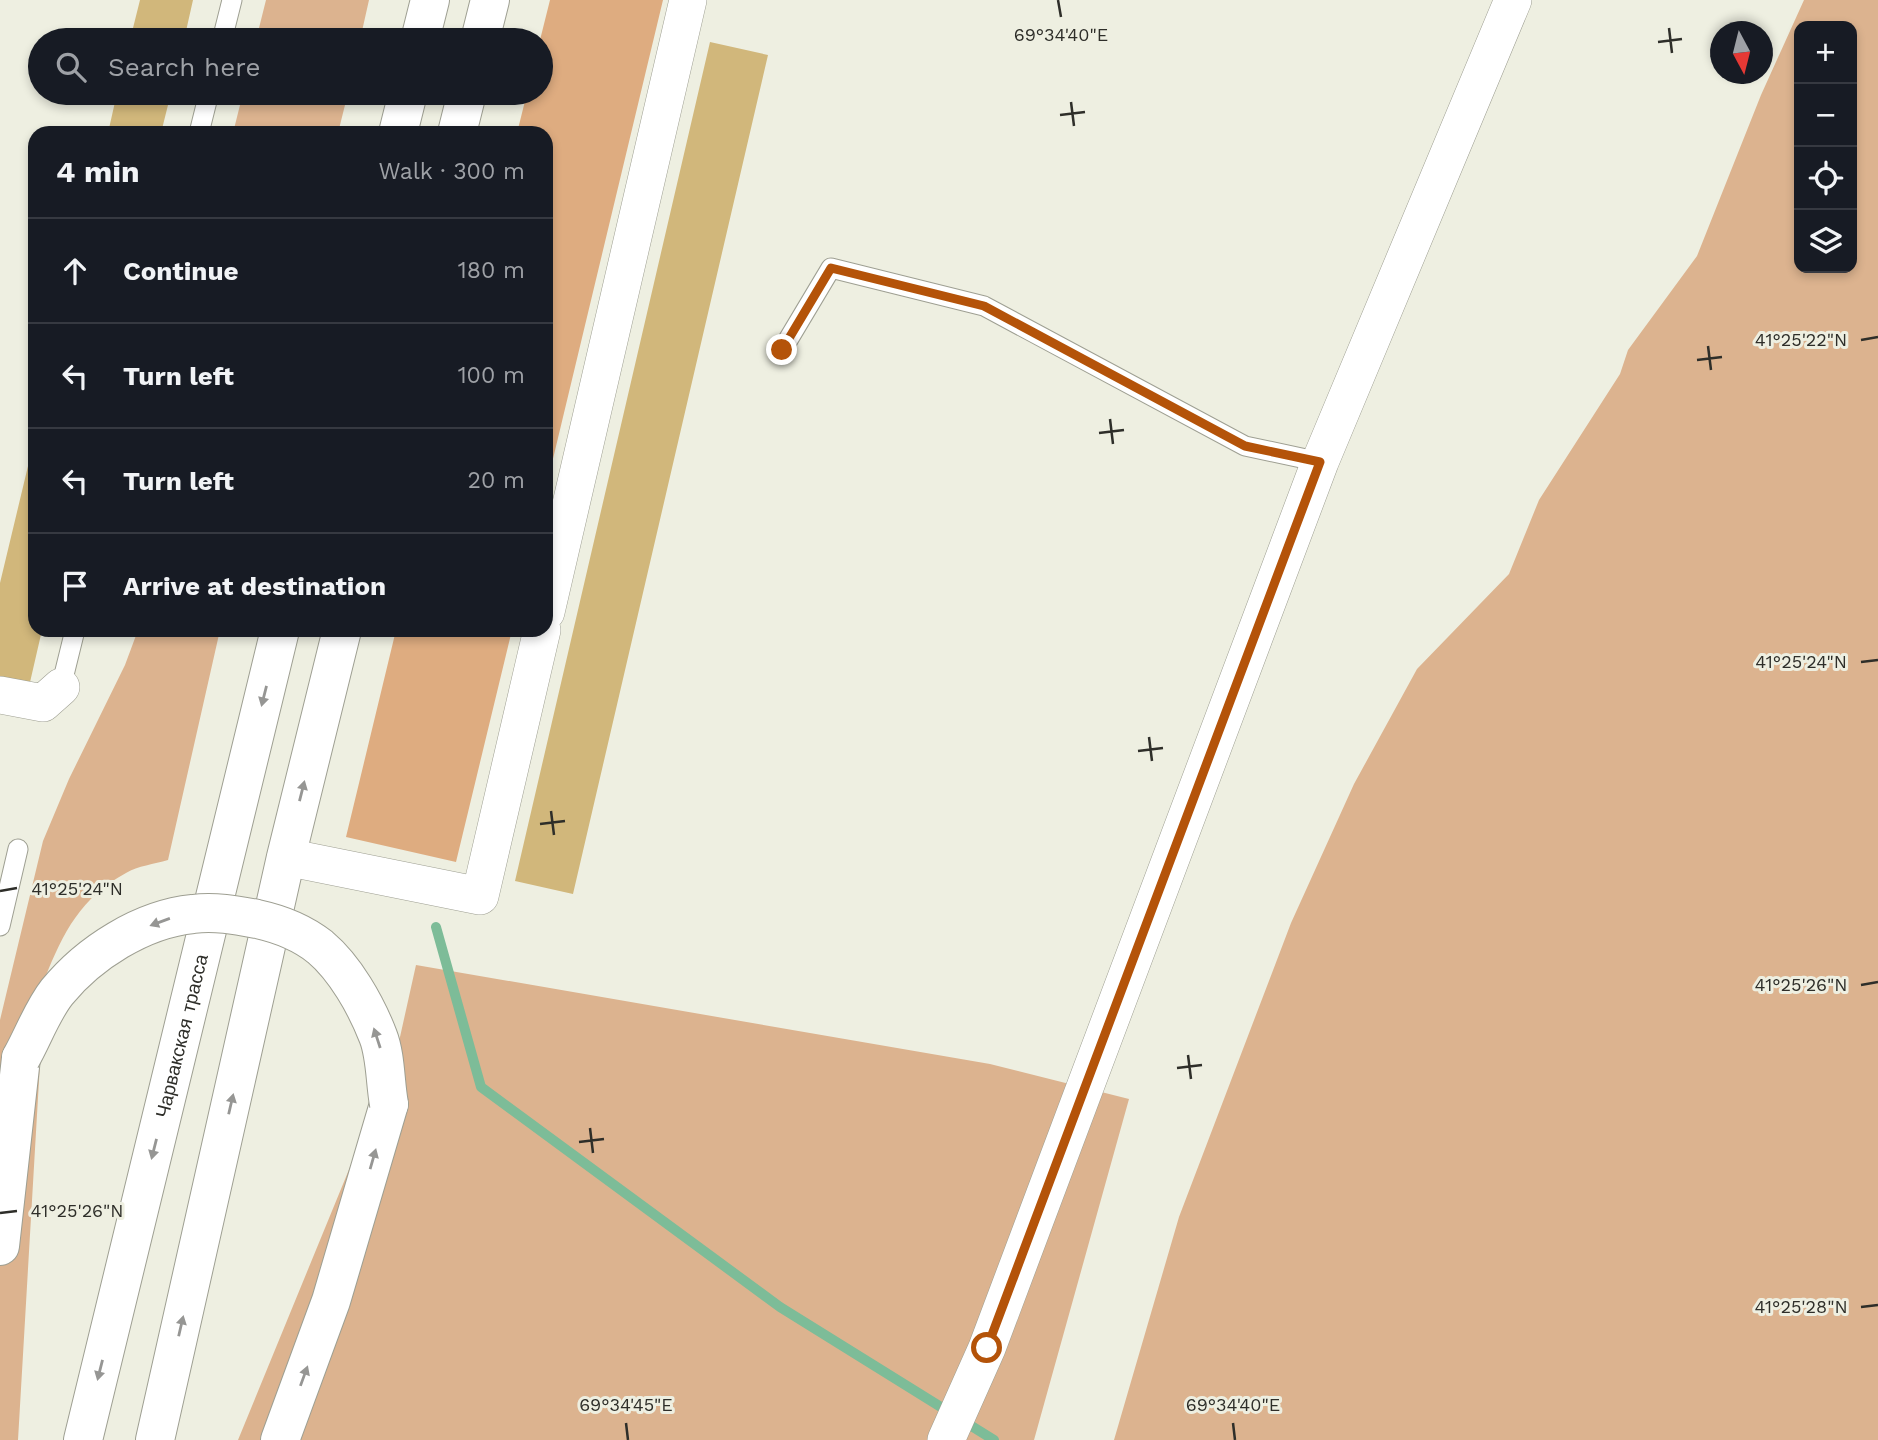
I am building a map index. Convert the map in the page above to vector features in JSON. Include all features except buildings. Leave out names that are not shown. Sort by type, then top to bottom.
[{"type":"highway","points":[[423,28],[430,0]]},
{"type":"highway","points":[[483,28],[490,0]]},
{"type":"highway","points":[[400,126],[405,105]]},
{"type":"highway","points":[[459,126],[464,105]]},
{"type":"highway","name":"Чарвакская трасса","points":[[83,1440],[278,637]]},
{"type":"highway","points":[[155,1440],[286,857],[340,637]]},
{"type":"highway","points":[[0,1246],[21,1058],[57,993],[96,955],[149,925],[194,914],[239,916],[284,926],[320,947],[356,991],[379,1038],[389,1104],[331,1301],[280,1440]]},
{"type":"street","points":[[553,582],[688,0]]},
{"type":"street","points":[[947,1439],[987,1348],[1320,462],[1513,0]]},
{"type":"street","points":[[286,857],[480,896],[540,637]]},
{"type":"street","points":[[0,695],[43,703],[61,687]]},
{"type":"lane","points":[[225,28],[232,0]]},
{"type":"lane","points":[[201,126],[206,105]]},
{"type":"lane","points":[[782,350],[831,268],[984,306],[1245,446],[1320,462]]},
{"type":"lane","points":[[61,687],[73,637]]},
{"type":"lane","points":[[0,926],[18,849]]},
{"type":"shaded area","points":[[266,0],[369,0],[363,28],[259,28]]},
{"type":"shaded area","points":[[550,0],[663,0],[553,459],[553,126],[519,126],[524,105],[553,105],[553,28],[543,28]]},
{"type":"shaded area","points":[[1804,0],[1878,0],[1878,1440],[1114,1440],[1179,1217],[1291,923],[1354,784],[1417,669],[1509,574],[1539,500],[1620,374],[1628,350],[1697,256],[1761,95],[1766,84],[1773,84],[1773,68],[1794,22],[1794,273],[1857,273],[1857,21],[1794,21]]},
{"type":"shaded area","points":[[240,105],[345,105],[340,126],[235,126]]},
{"type":"shaded area","points":[[135,637],[218,637],[168,860],[131,871],[97,893],[67,931],[45,978],[18,1440],[0,1440],[0,1020],[43,841],[69,779],[125,665]]},
{"type":"shaded area","points":[[394,637],[510,637],[456,862],[346,837]]},
{"type":"shaded area","points":[[416,965],[990,1064],[1129,1099],[1034,1440],[238,1440],[396,1055]]},
{"type":"waterway","points":[[436,927],[481,1087],[780,1307],[994,1440]]},
{"type":"route","points":[[782,350],[831,268],[984,306],[1245,446],[1320,462],[987,1348]]}]
